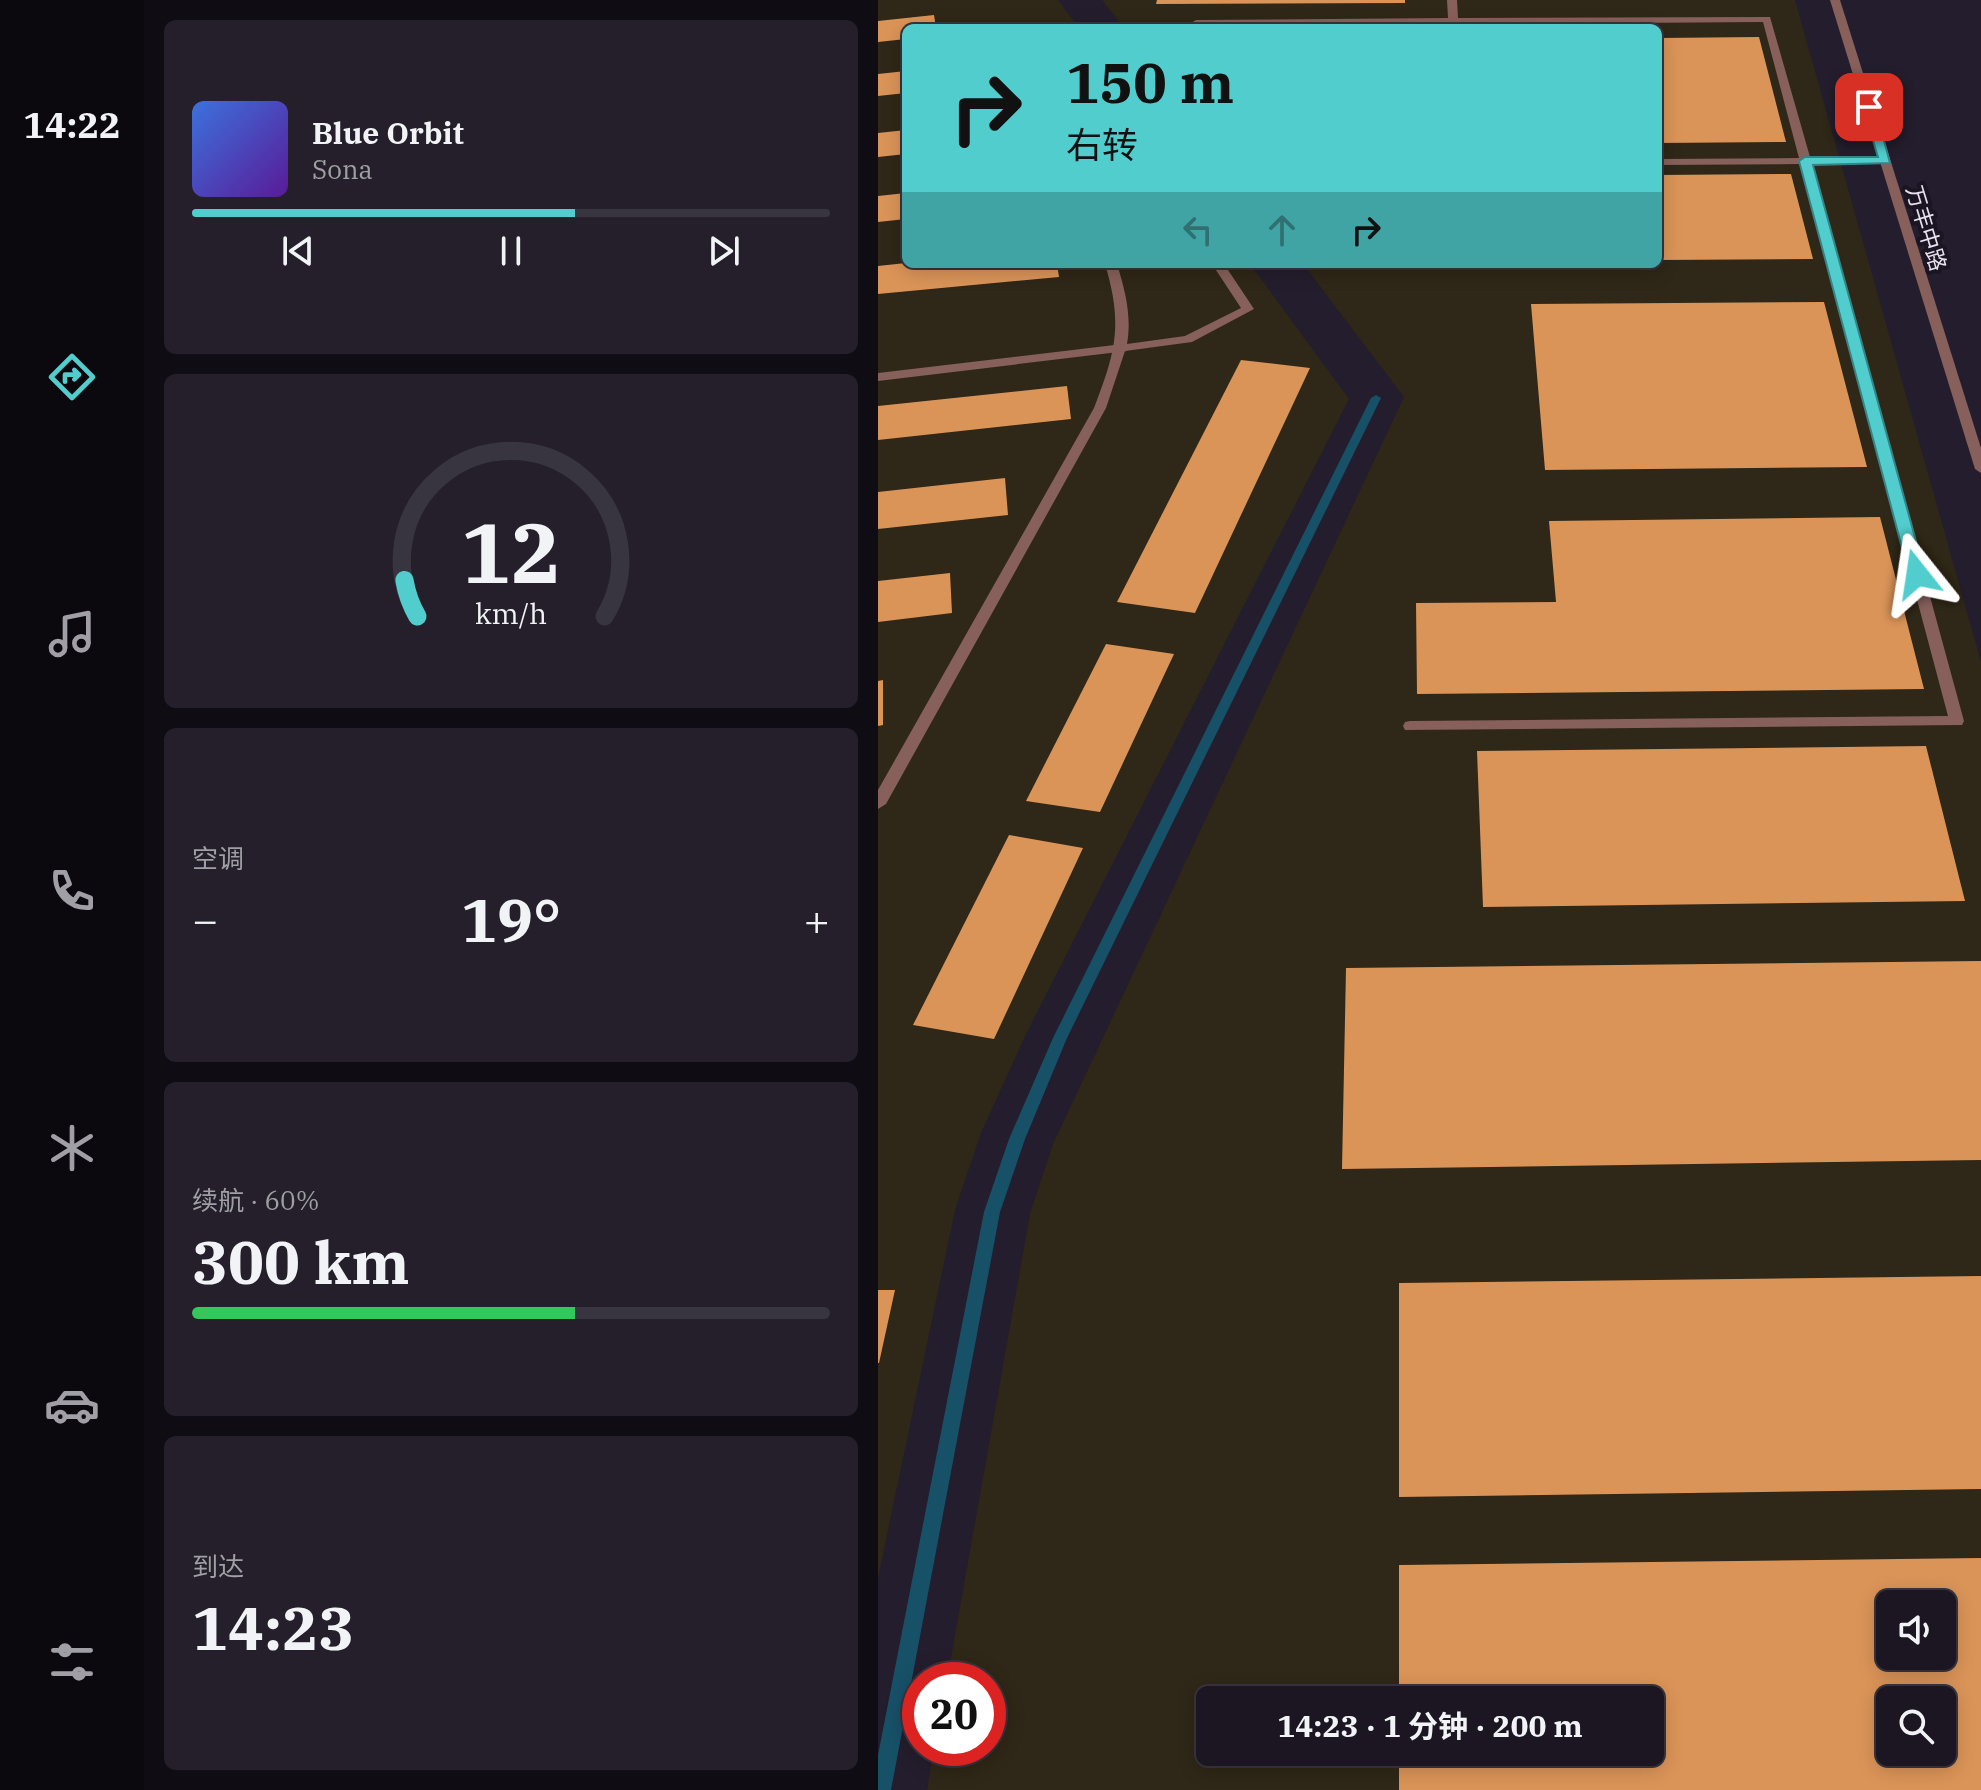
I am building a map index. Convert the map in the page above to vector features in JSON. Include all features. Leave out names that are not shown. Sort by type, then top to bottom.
[{"type":"street","points":[[1452,0],[1453,21]]},
{"type":"street","name":"万丰中路","points":[[1835,0],[1981,469]]},
{"type":"street","points":[[1196,23],[1767,19],[1957,721],[1410,726]]},
{"type":"street","points":[[1662,162],[1885,160]]},
{"type":"street","points":[[878,804],[1100,408],[1123,348],[1121,295],[1112,268]]},
{"type":"street","points":[[878,377],[1188,339],[1248,309],[1221,268]]},
{"type":"shaded area","points":[[878,0],[1058,0],[1076,24],[902,24],[902,268],[1253,268],[1349,399],[1027,1032],[981,1133],[955,1210],[878,1578]]},
{"type":"shaded area","points":[[1102,0],[1795,0],[1981,662],[1981,1790],[927,1790],[931,1766],[1006,1766],[1006,1662],[950,1662],[1030,1214],[1053,1144],[1404,397],[1306,268],[1662,268],[1662,24],[1121,24]]},
{"type":"building","points":[[1157,0],[1405,0],[1405,3],[1156,4]]},
{"type":"building","points":[[934,15],[935,24],[902,24],[902,39],[878,42],[878,21]]},
{"type":"building","points":[[1759,37],[1786,142],[1662,143],[1662,38]]},
{"type":"building","points":[[902,71],[902,93],[878,96],[878,74]]},
{"type":"building","points":[[902,130],[902,154],[878,157],[878,133]]},
{"type":"building","points":[[1791,174],[1813,259],[1662,260],[1662,175]]},
{"type":"building","points":[[902,193],[902,219],[878,222],[878,196]]},
{"type":"building","points":[[902,263],[902,268],[1058,268],[1059,277],[878,294],[878,266]]},
{"type":"building","points":[[1824,302],[1867,467],[1545,470],[1531,304]]},
{"type":"building","points":[[1241,360],[1310,368],[1195,613],[1117,602]]},
{"type":"building","points":[[1067,386],[1071,419],[878,440],[878,406]]},
{"type":"building","points":[[1005,478],[1008,515],[878,529],[878,492]]},
{"type":"building","points":[[1880,517],[1924,689],[1417,694],[1416,603],[1556,602],[1549,521]]},
{"type":"building","points":[[950,573],[952,613],[878,622],[878,581]]},
{"type":"building","points":[[1106,644],[1174,654],[1100,812],[1026,801]]},
{"type":"building","points":[[883,680],[883,725],[878,726],[878,681]]},
{"type":"building","points":[[1926,746],[1965,901],[1483,907],[1477,751]]},
{"type":"building","points":[[1009,835],[1083,848],[994,1039],[913,1025]]},
{"type":"building","points":[[1981,961],[1981,1160],[1342,1169],[1346,968]]},
{"type":"building","points":[[1981,1276],[1981,1489],[1399,1497],[1399,1283]]},
{"type":"building","points":[[878,1290],[895,1290],[879,1363],[878,1363]]},
{"type":"building","points":[[1981,1558],[1981,1790],[1399,1790],[1399,1766],[1664,1766],[1664,1686],[1399,1686],[1399,1565]]},
{"type":"waterway","points":[[881,1790],[992,1212],[1017,1139],[1060,1038],[1376,398]]},
{"type":"route","points":[[1869,107],[1885,160],[1805,161],[1917,574]]}]
